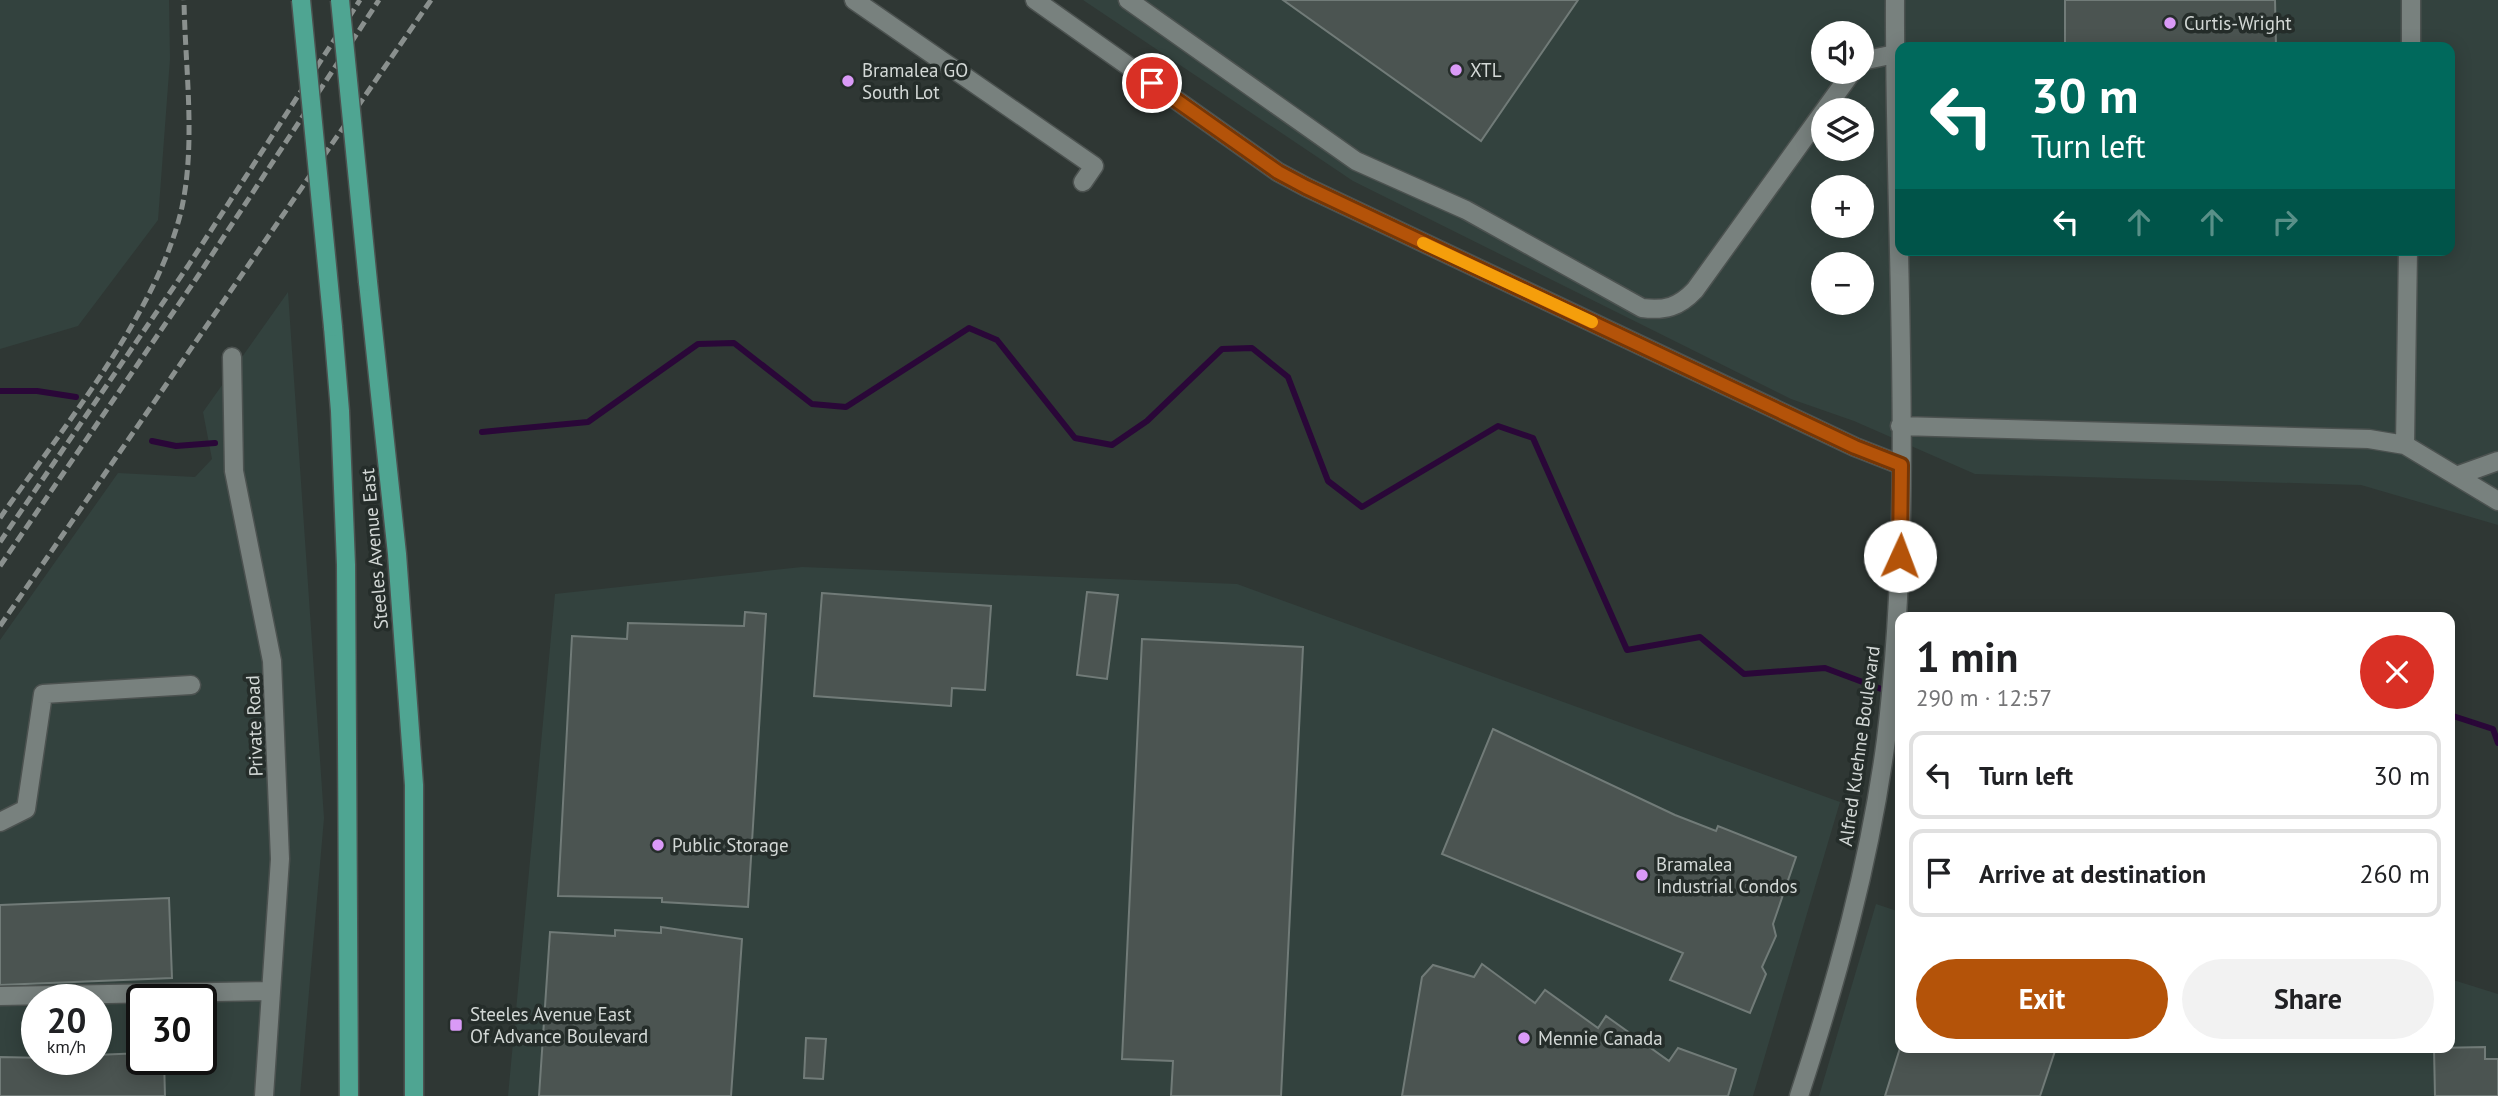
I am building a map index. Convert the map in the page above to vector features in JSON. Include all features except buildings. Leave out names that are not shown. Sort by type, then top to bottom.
[{"type":"main road","name":"Steeles Avenue East","points":[[301,0],[340,411],[346,565],[349,1096]]},
{"type":"main road","name":"Steeles Avenue East","points":[[340,0],[397,554],[414,785],[414,1096]]},
{"type":"street","points":[[855,0],[1094,166],[1083,182]]},
{"type":"street","points":[[1035,0],[1278,172],[1855,447],[1901,465]]},
{"type":"street","points":[[1128,0],[1356,161],[1466,210],[1642,307],[1657,310],[1672,308],[1695,290],[1843,84]]},
{"type":"street","name":"Alfred Kuehne Boulevard","points":[[1895,0],[1895,54]]},
{"type":"street","points":[[2410,42],[2411,0]]},
{"type":"street","points":[[1874,58],[1895,54]]},
{"type":"street","name":"Alfred Kuehne Boulevard","points":[[1896,612],[1901,465],[1900,256]]},
{"type":"street","points":[[2405,445],[2408,256]]},
{"type":"street","name":"Private Road","points":[[232,356],[234,471],[272,661],[280,859],[264,1096]]},
{"type":"street","points":[[1900,426],[2369,439],[2405,445],[2498,500]]},
{"type":"street","points":[[2459,475],[2498,461]]},
{"type":"street","name":"Alfred Kuehne Boulevard","points":[[1799,1096],[1827,1011],[1863,871],[1885,741],[1895,646]]},
{"type":"street","points":[[0,822],[26,809],[43,694],[191,685]]},
{"type":"street","points":[[0,996],[271,991]]},
{"type":"shaded area","points":[[0,0],[169,0],[170,59],[158,220],[78,326],[0,349]]},
{"type":"shaded area","points":[[1083,0],[2498,0],[2498,525],[2361,485],[1975,474],[1854,421],[1791,399],[1353,181]]},
{"type":"shaded area","points":[[288,292],[324,818],[300,1096],[0,1096],[0,640],[118,473],[195,477],[212,459],[203,412]]},
{"type":"shaded area","points":[[802,567],[1237,584],[1840,802],[1753,1096],[508,1096],[555,594]]},
{"type":"shaded area","points":[[1876,904],[1895,910],[1895,1053],[2455,1053],[2455,981],[2498,994],[2498,1096],[1819,1096]]},
{"type":"waterway","points":[[482,432],[588,422],[698,344],[734,343],[812,404],[846,407],[969,328],[997,340],[1075,438],[1112,445],[1147,421],[1222,349],[1252,348],[1288,377],[1328,481],[1362,507],[1498,426],[1533,438],[1627,650],[1700,637],[1744,674],[1825,668],[1895,694]]},
{"type":"waterway","points":[[0,391],[37,391],[76,397]]},
{"type":"waterway","points":[[152,441],[176,446],[215,443]]},
{"type":"waterway","points":[[2455,717],[2493,729],[2498,743]]},
{"type":"railway","points":[[0,518],[105,368],[130,328],[170,247],[182,207],[188,156],[189,104],[184,0]]},
{"type":"railway","points":[[0,542],[188,266],[360,0]]},
{"type":"railway","points":[[0,566],[198,276],[379,0]]},
{"type":"railway","points":[[0,626],[431,0]]},
{"type":"slow traffic","points":[[1423,243],[1592,322]]},
{"type":"place","name":"Curtis-Wright","points":[[2170,23]]},
{"type":"place","name":"XTL","points":[[1456,70]]},
{"type":"place","name":"Bramalea GO South Lot","points":[[848,81]]},
{"type":"place","name":"Public Storage","points":[[658,845]]},
{"type":"place","name":"Bramalea Industrial Condos","points":[[1642,875]]},
{"type":"place","name":"Steeles Avenue East Of Advance Boulevard","points":[[456,1025]]},
{"type":"place","name":"Mennie Canada","points":[[1524,1038]]},
{"type":"route","points":[[1152,83],[1278,172],[1306,187],[1855,447],[1901,465],[1900,556]]}]
